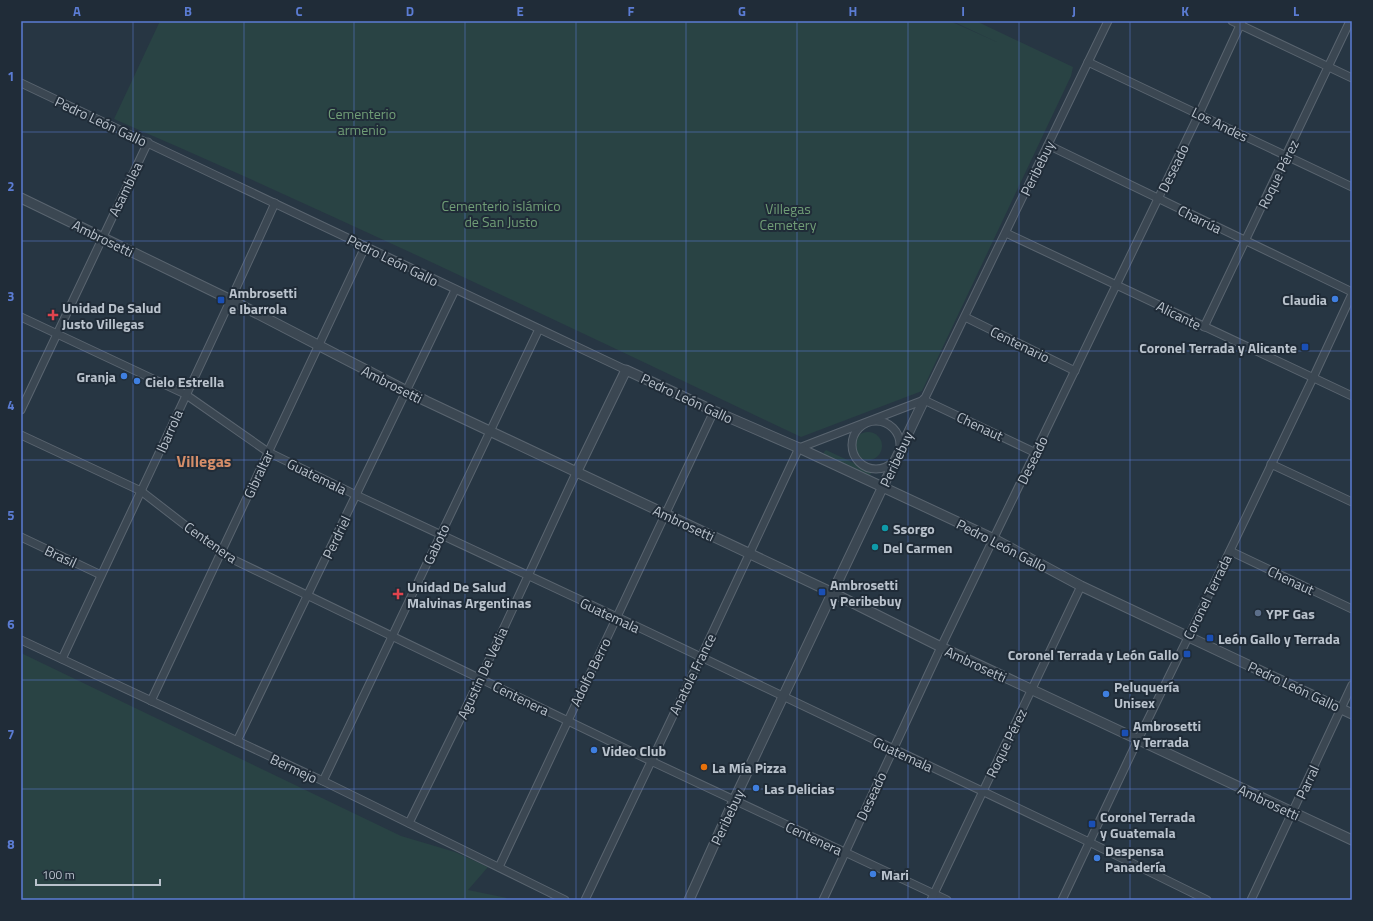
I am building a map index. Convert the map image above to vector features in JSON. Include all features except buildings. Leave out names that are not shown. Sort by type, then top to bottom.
[{"type":"street","name":"Peribebuy","points":[[689,900],[734,800],[784,698],[924,400],[1108,21]]},
{"type":"street","points":[[1232,21],[1241,23],[1352,78]]},
{"type":"street","name":"Roque Pérez","points":[[1204,327],[1287,156],[1350,21]]},
{"type":"street","name":"Deseado","points":[[823,900],[941,647],[1199,114],[1241,23]]},
{"type":"street","name":"Los Andes","points":[[1088,62],[1352,186]]},
{"type":"street","name":"Pedro León Gallo","points":[[21,83],[148,142],[455,290],[714,411],[799,448],[994,539],[1081,586],[1352,714]]},
{"type":"street","name":"Asamblea","points":[[21,410],[148,142]]},
{"type":"street","name":"Charrúa","points":[[1048,145],[1352,293]]},
{"type":"street","name":"Ambrosetti","points":[[21,198],[231,300],[406,391],[576,473],[833,593],[941,647],[1352,840]]},
{"type":"street","name":"Ibarrola","points":[[62,659],[275,203]]},
{"type":"street","name":"Alicante","points":[[1006,233],[1352,396]]},
{"type":"street","name":"Gibraltar","points":[[151,701],[365,247]]},
{"type":"street","name":"Perdriel","points":[[236,741],[455,290]]},
{"type":"street","name":"Coronel Terrada","points":[[1062,900],[1138,739],[1313,378],[1352,293]]},
{"type":"street","name":"Guatemala","points":[[21,317],[185,394],[268,452],[1089,842],[1207,900]]},
{"type":"street","name":"Centenario","points":[[965,317],[1075,371]]},
{"type":"street","name":"Gaboto","points":[[323,781],[539,329]]},
{"type":"street","name":"Agustín De Vedia","points":[[409,824],[480,679],[576,473],[626,370]]},
{"type":"street","points":[[799,448],[924,400]]},
{"type":"street","name":"Chenaut","points":[[924,400],[1036,452]]},
{"type":"street","name":"Adolfo Berro","points":[[499,867],[714,411]]},
{"type":"street","points":[[876,420],[883,421],[896,430],[900,444],[899,452],[896,459],[891,464],[876,469],[867,467],[860,463],[855,456],[852,448],[854,436],[861,426],[868,422],[876,420]]},
{"type":"street","name":"Centenera","points":[[21,435],[141,491],[221,552],[480,679],[845,852],[932,897],[947,900]]},
{"type":"street","name":"Anatole France","points":[[584,900],[701,658],[799,448]]},
{"type":"street","points":[[1271,464],[1352,502]]},
{"type":"street","name":"Brasil","points":[[21,537],[101,575]]},
{"type":"street","name":"Chenaut","points":[[1230,551],[1352,609]]},
{"type":"street","name":"Roque Pérez","points":[[932,897],[1081,586]]},
{"type":"street","name":"Bermejo","points":[[21,640],[323,781],[565,900]]},
{"type":"street","name":"Parral","points":[[1251,900],[1352,685]]},
{"type":"green space","name":"Villegas Cemetery","points":[[160,21],[950,21],[999,43],[952,21],[976,21],[1073,67],[1071,76],[922,391],[801,437],[373,235],[114,119]]},
{"type":"green space","points":[[868,432],[878,436],[882,446],[878,456],[868,460],[858,456],[854,446],[858,436]]},
{"type":"green space","points":[[826,450],[871,471],[871,474],[868,476],[824,455]]},
{"type":"green space","points":[[21,653],[401,836],[455,852],[488,867],[468,890],[507,898],[505,900],[21,900]]},
{"type":"place","name":"Claudia","points":[[1335,299]]},
{"type":"place","name":"Ambrosetti e Ibarrola","points":[[221,300]]},
{"type":"place","name":"Unidad De Salud Justo Villegas","points":[[53,315]]},
{"type":"place","name":"Coronel Terrada y Alicante","points":[[1305,347]]},
{"type":"place","name":"Granja","points":[[124,376]]},
{"type":"place","name":"Cielo Estrella","points":[[137,381]]},
{"type":"place","name":"Ssorgo","points":[[885,528]]},
{"type":"place","name":"Del Carmen","points":[[875,547]]},
{"type":"place","name":"Ambrosetti y Peribebuy","points":[[822,592]]},
{"type":"place","name":"Unidad De Salud Malvinas Argentinas","points":[[398,594]]},
{"type":"place","name":"YPF Gas","points":[[1258,613]]},
{"type":"place","name":"León Gallo y Terrada","points":[[1210,638]]},
{"type":"place","name":"Coronel Terrada y León Gallo","points":[[1187,654]]},
{"type":"place","name":"Peluquería Unisex","points":[[1106,694]]},
{"type":"place","name":"Ambrosetti y Terrada","points":[[1125,733]]},
{"type":"place","name":"Video Club","points":[[594,750]]},
{"type":"place","name":"La Mía Pizza","points":[[704,767]]},
{"type":"place","name":"Las Delicias","points":[[756,788]]},
{"type":"place","name":"Coronel Terrada y Guatemala","points":[[1092,824]]},
{"type":"place","name":"Despensa Panadería","points":[[1097,858]]},
{"type":"place","name":"Mari","points":[[873,874]]},
{"type":"district","name":"Villegas","points":[[204,461]]},
{"type":"park label","name":"Cementerio armenio","points":[[362,122]]},
{"type":"park label","name":"Cementerio islámico de San Justo","points":[[501,214]]}]
